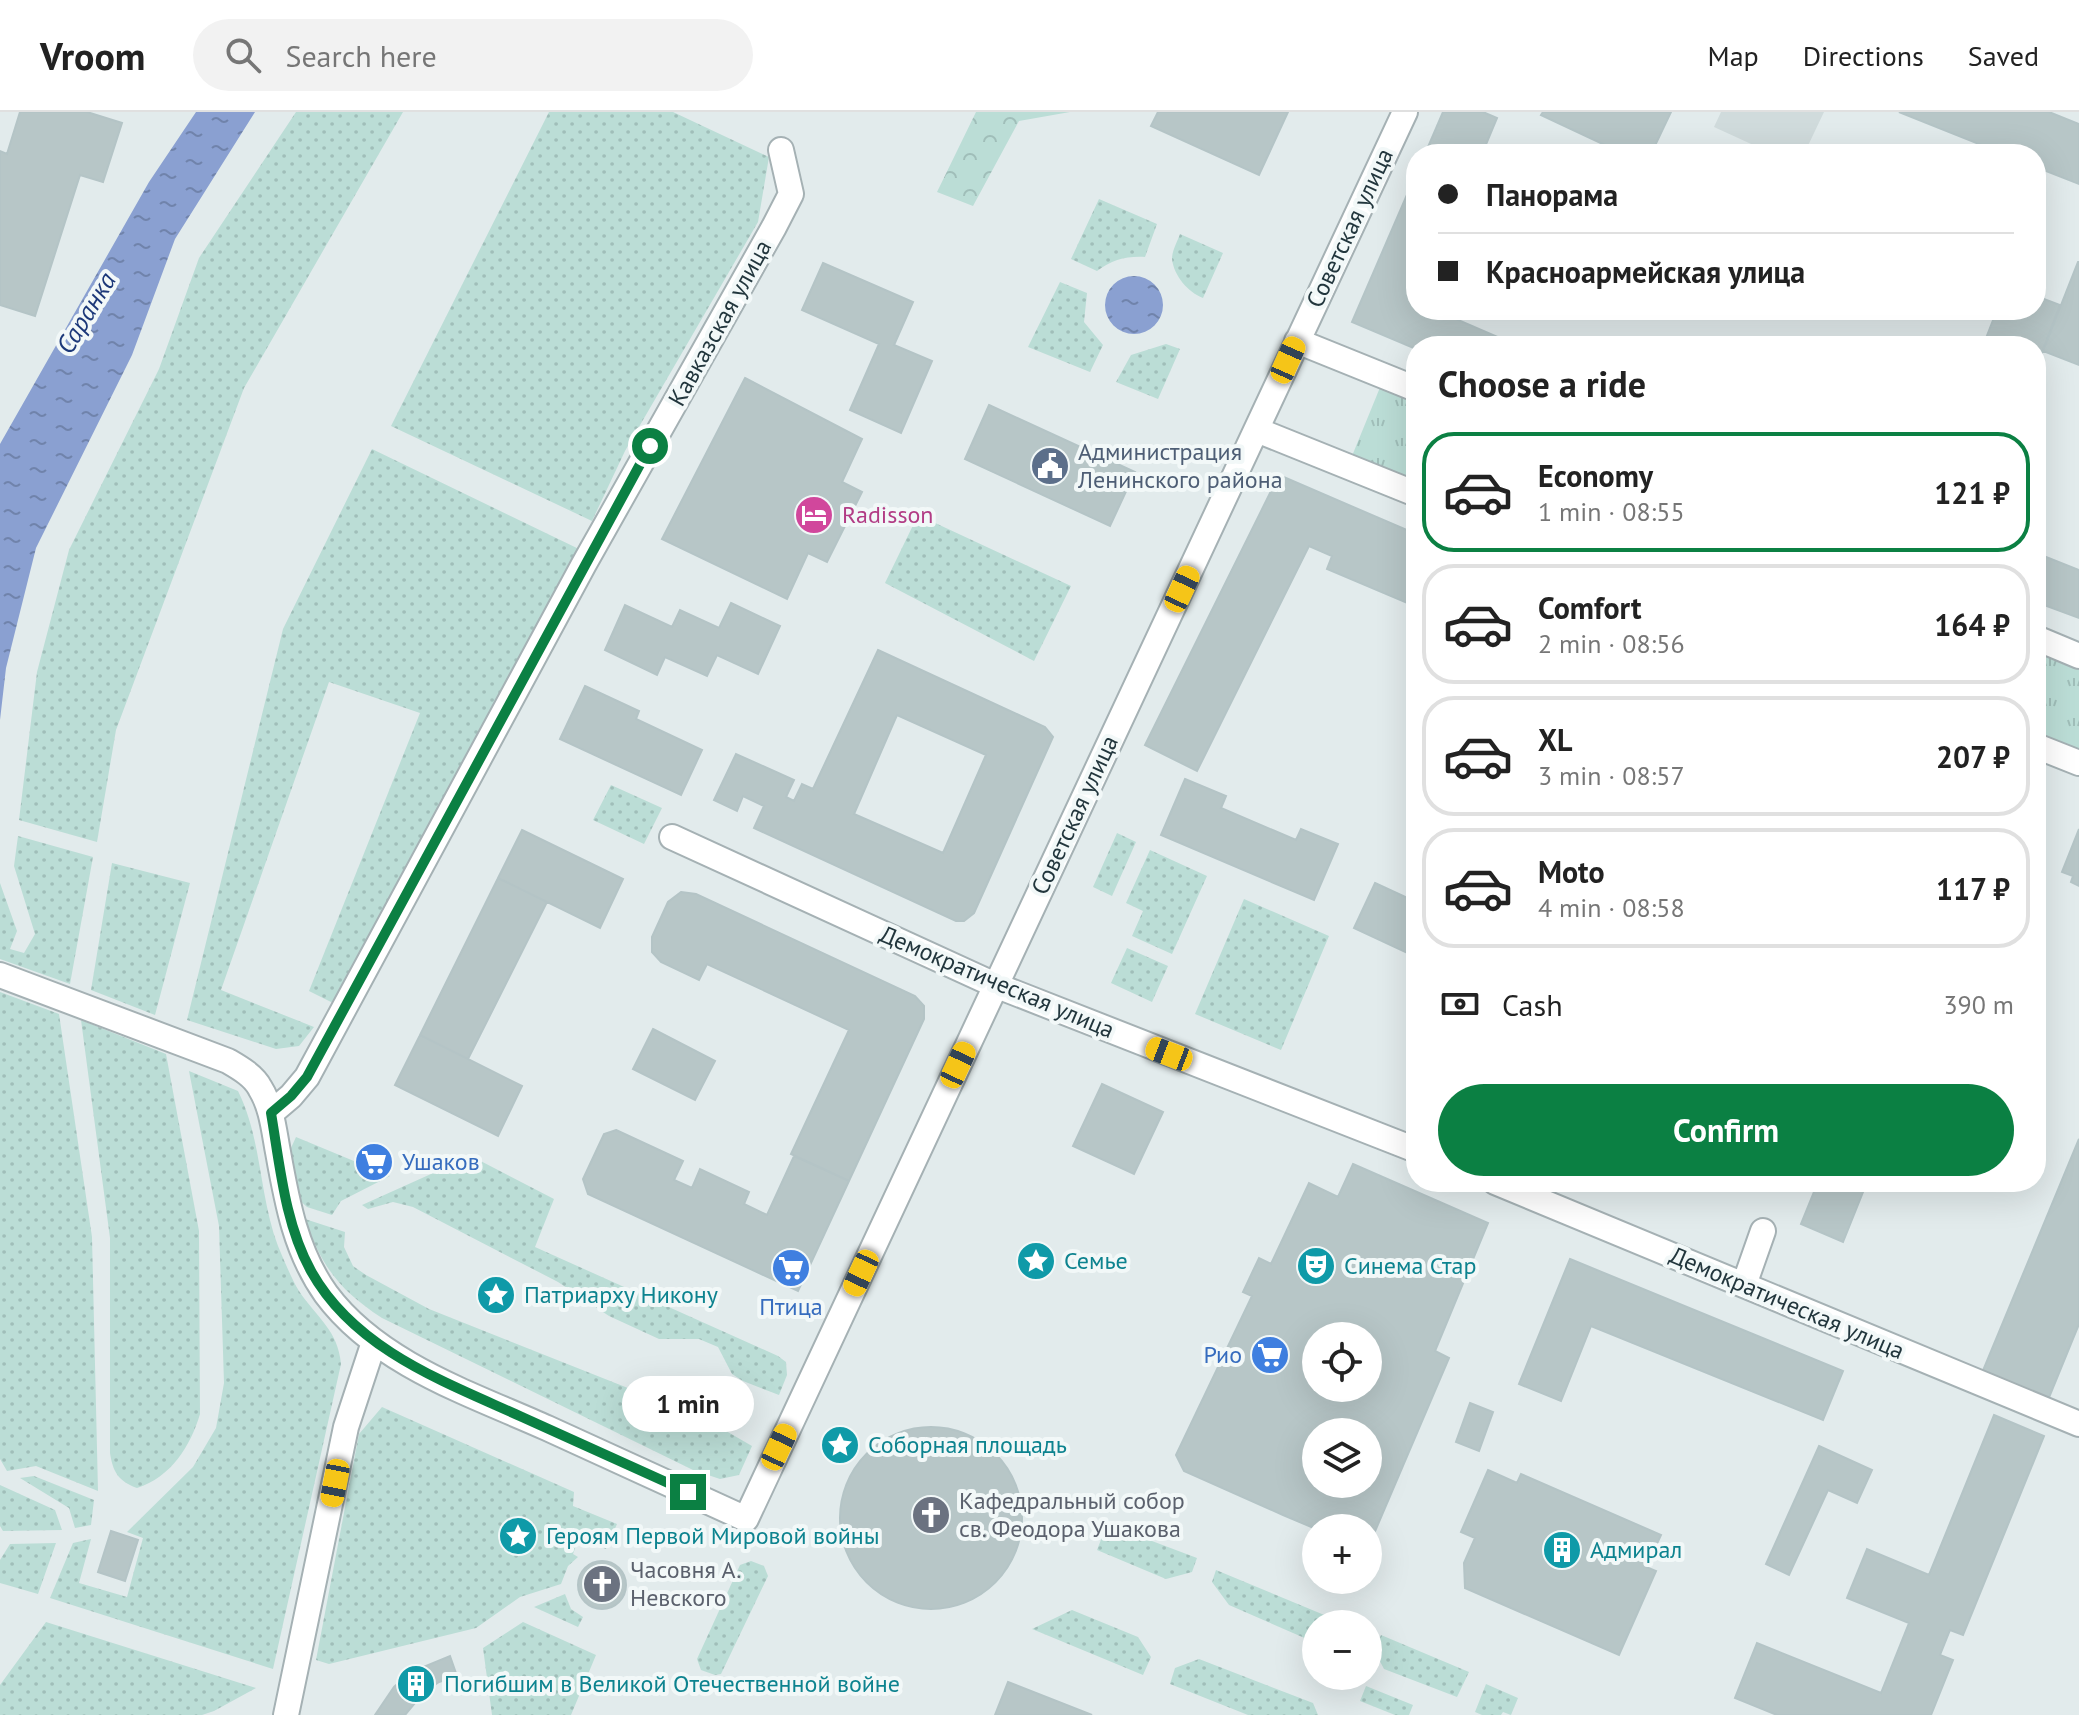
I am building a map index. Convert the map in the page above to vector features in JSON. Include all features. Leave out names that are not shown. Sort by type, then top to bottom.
[{"type":"street","name":"Советская улица","points":[[374,1342],[430,1374],[746,1519],[1405,112]]},
{"type":"street","name":"Кавказская улица","points":[[271,1113],[307,1077],[584,564],[774,227],[791,194],[781,150]]},
{"type":"street","points":[[1297,341],[1406,385]]},
{"type":"street","points":[[1257,430],[1406,490]]},
{"type":"street","points":[[2046,642],[2079,656]]},
{"type":"street","points":[[2046,750],[2079,763]]},
{"type":"street","name":"Демократическая улица","points":[[672,837],[995,985],[1406,1146]]},
{"type":"street","points":[[0,975],[228,1061],[245,1072],[260,1087],[271,1113],[286,1201],[306,1261],[327,1296],[374,1342],[346,1427],[286,1715]]},
{"type":"street","name":"Демократическая улица","points":[[1519,1192],[2079,1424]]},
{"type":"street","points":[[1744,1285],[1763,1231]]},
{"type":"shaded area","points":[[1721,112],[1824,112],[1809,144],[1751,144],[1714,127]]},
{"type":"green space","points":[[296,112],[403,112],[244,388],[116,730],[97,842],[19,820],[37,672],[69,550],[159,369],[199,258]]},
{"type":"green space","points":[[549,112],[673,112],[769,157],[758,222],[625,451],[592,521],[391,426]]},
{"type":"green space","points":[[976,112],[1070,112],[1019,121],[973,206],[937,192]]},
{"type":"green space","points":[[1099,199],[1157,224],[1145,257],[1120,260],[1097,271],[1071,259]]},
{"type":"green space","points":[[1180,234],[1223,253],[1203,298],[1183,283],[1173,265],[1173,253]]},
{"type":"green space","points":[[1060,282],[1087,293],[1084,322],[1103,345],[1090,372],[1028,347]]},
{"type":"green space","points":[[1166,344],[1180,349],[1158,399],[1116,382],[1131,355]]},
{"type":"green space","points":[[1381,385],[1406,395],[1406,478],[1352,456]]},
{"type":"green space","points":[[372,449],[581,550],[335,1004],[309,991],[420,713],[329,682],[221,990],[314,1027],[299,1046],[276,1049],[187,1020],[283,629]]},
{"type":"green space","points":[[918,515],[1071,586],[1034,661],[885,583]]},
{"type":"green space","points":[[2046,654],[2079,668],[2079,750],[2046,737]]},
{"type":"green space","points":[[611,785],[662,808],[644,844],[593,820]]},
{"type":"green space","points":[[1117,833],[1136,842],[1112,896],[1093,887]]},
{"type":"green space","points":[[18,836],[93,857],[70,984],[0,959],[0,883],[17,931],[10,949],[24,953],[35,934],[14,866]]},
{"type":"green space","points":[[1150,850],[1207,876],[1172,954],[1132,936],[1143,911],[1126,903]]},
{"type":"green space","points":[[112,863],[190,883],[155,1015],[91,990]]},
{"type":"green space","points":[[1244,899],[1329,936],[1281,1050],[1195,1014]]},
{"type":"green space","points":[[1127,948],[1168,966],[1152,1002],[1111,983]]},
{"type":"green space","points":[[0,992],[59,1014],[92,1237],[98,1491],[36,1466],[7,1471],[0,1459]]},
{"type":"green space","points":[[81,1020],[166,1054],[199,1231],[200,1414],[191,1438],[178,1459],[160,1476],[137,1488],[118,1475],[110,1453],[110,1238]]},
{"type":"green space","points":[[189,1071],[238,1091],[252,1128],[278,1246],[299,1291],[336,1342],[341,1364],[273,1669],[50,1598],[73,1543],[91,1539],[79,1583],[127,1597],[143,1538],[127,1532],[193,1467],[216,1428],[224,1383],[219,1226]]},
{"type":"green space","points":[[296,1137],[390,1176],[341,1201],[332,1215],[307,1207],[298,1199],[291,1148]]},
{"type":"green space","points":[[471,1156],[554,1199],[535,1247],[778,1356],[786,1362],[787,1375],[779,1395],[732,1374],[718,1347],[699,1339],[659,1339],[609,1316],[558,1282],[413,1207],[393,1202],[368,1209],[362,1205]]},
{"type":"green space","points":[[305,1219],[345,1232],[344,1247],[353,1266],[429,1309],[643,1394],[658,1418],[670,1428],[677,1430],[714,1424],[752,1446],[739,1475],[720,1479],[693,1470],[382,1318],[354,1297],[334,1276],[318,1251]]},
{"type":"green space","points":[[382,1407],[574,1492],[573,1506],[617,1524],[606,1549],[579,1538],[573,1554],[578,1557],[568,1566],[561,1584],[520,1597],[476,1628],[329,1664],[316,1660],[359,1434]]},
{"type":"green space","points":[[34,1476],[94,1500],[91,1525],[75,1528],[69,1508],[20,1478]]},
{"type":"green space","points":[[0,1485],[55,1510],[62,1530],[3,1531],[0,1526]]},
{"type":"green space","points":[[1107,1524],[1197,1558],[1192,1572],[1166,1579],[1097,1550]]},
{"type":"green space","points":[[56,1543],[38,1594],[0,1583],[0,1560],[10,1544]]},
{"type":"green space","points":[[751,1561],[764,1566],[768,1576],[721,1674],[701,1670],[697,1659],[740,1565]]},
{"type":"green space","points":[[1216,1570],[1312,1610],[1302,1610],[1302,1637],[1229,1605],[1212,1582]]},
{"type":"green space","points":[[565,1594],[571,1609],[583,1617],[578,1627],[534,1607]]},
{"type":"green space","points":[[1072,1610],[1138,1637],[1151,1657],[1143,1675],[1032,1629]]},
{"type":"green space","points":[[46,1622],[256,1688],[202,1715],[0,1715],[0,1685]]},
{"type":"green space","points":[[523,1622],[596,1655],[571,1715],[492,1715],[483,1648]]},
{"type":"green space","points":[[1382,1635],[1469,1672],[1457,1697],[1384,1669]]},
{"type":"green space","points":[[1199,1659],[1313,1703],[1318,1715],[1248,1715],[1170,1684],[1175,1668]]},
{"type":"green space","points":[[1486,1684],[1518,1698],[1511,1715],[1503,1712],[1501,1715],[1482,1715],[1475,1712]]},
{"type":"green space","points":[[1364,1690],[1376,1690],[1413,1705],[1409,1715],[1395,1715],[1360,1701]]},
{"type":"water","name":"Саранка","points":[[196,112],[255,112],[175,239],[132,355],[36,548],[6,668],[0,720],[0,444],[149,182]]},
{"type":"water","points":[[1134,276],[1154,285],[1163,305],[1154,325],[1134,334],[1114,325],[1105,305],[1114,285]]},
{"type":"building","points":[[20,112],[87,112],[122,123],[103,182],[80,175],[35,316],[0,305],[0,151],[7,154]]},
{"type":"building","points":[[1158,112],[1288,112],[1259,175],[1151,126]]},
{"type":"building","points":[[1443,112],[1483,112],[1497,118],[1486,144],[1429,144]]},
{"type":"building","points":[[1543,112],[1671,112],[1656,144],[1603,144],[1541,115]]},
{"type":"building","points":[[1899,112],[2049,112],[2079,124],[2079,184],[2046,171],[2046,144],[1979,144]]},
{"type":"building","points":[[1406,197],[1406,320],[1458,320],[1495,336],[1406,336],[1406,345],[1352,322]]},
{"type":"building","points":[[2079,262],[2079,365],[2046,352],[2046,343]]},
{"type":"building","points":[[823,263],[913,302],[894,345],[932,361],[901,433],[850,410],[879,344],[802,310]]},
{"type":"building","points":[[2046,300],[2060,305],[2046,342],[2046,336],[1987,336],[1993,320],[2046,320]]},
{"type":"building","points":[[745,378],[862,439],[842,482],[862,492],[827,562],[808,553],[787,599],[662,539]]},
{"type":"building","name":"Администрация Ленинского района","points":[[989,405],[1135,472],[1110,526],[965,459]]},
{"type":"building","points":[[1279,475],[1406,530],[1406,602],[1327,569],[1332,556],[1309,546],[1197,771],[1145,745]]},
{"type":"building","points":[[2046,557],[2079,570],[2079,618],[2046,606]]},
{"type":"building","points":[[731,603],[780,626],[758,674],[717,655],[707,676],[665,657],[657,675],[605,650],[625,605],[672,627],[680,610],[719,628]]},
{"type":"building","points":[[878,650],[1045,727],[1053,737],[974,913],[964,921],[956,921],[754,828],[764,806],[743,796],[737,811],[714,800],[736,754],[794,780],[786,797],[794,801],[802,784],[813,789]],"holes":[[[897,715],[986,755],[943,853],[854,814]]]},
{"type":"building","points":[[585,686],[639,711],[636,719],[702,750],[681,795],[560,739]]},
{"type":"building","points":[[1185,779],[1226,796],[1221,808],[1296,840],[1301,829],[1338,844],[1314,900],[1161,835]]},
{"type":"building","points":[[2079,829],[2079,886],[2071,882],[2073,876],[2062,872]]},
{"type":"building","points":[[522,830],[623,879],[600,928],[498,878]]},
{"type":"building","points":[[498,878],[547,902],[468,1059],[420,1035]]},
{"type":"building","points":[[1375,883],[1406,897],[1406,952],[1354,928]]},
{"type":"building","points":[[681,892],[696,894],[915,996],[924,1006],[924,1019],[849,1181],[791,1154],[849,1030],[707,964],[699,980],[661,962],[652,952],[652,937],[668,902]]},
{"type":"building","points":[[653,1029],[715,1061],[695,1100],[633,1069]]},
{"type":"building","points":[[420,1035],[522,1086],[498,1136],[395,1085]]},
{"type":"building","points":[[1102,1084],[1163,1112],[1134,1174],[1073,1146]]},
{"type":"building","points":[[616,1130],[683,1161],[674,1180],[692,1188],[700,1169],[749,1192],[744,1204],[767,1215],[794,1156],[849,1181],[798,1291],[588,1194],[583,1179],[604,1134]]},
{"type":"building","points":[[2079,1139],[2079,1324],[2048,1400],[1982,1373]]},
{"type":"building","name":"Рио","points":[[1353,1164],[1406,1187],[1406,1192],[1417,1192],[1488,1223],[1435,1351],[1449,1358],[1382,1515],[1302,1514],[1302,1523],[1184,1471],[1176,1455],[1252,1296],[1243,1292],[1259,1258],[1271,1264],[1309,1183],[1338,1197]]},
{"type":"building","points":[[1814,1192],[1863,1192],[1843,1242],[1801,1224]]},
{"type":"building","points":[[1570,1259],[1843,1371],[1823,1420],[1591,1326],[1561,1401],[1519,1384]]},
{"type":"building","points":[[1470,1403],[1493,1412],[1479,1451],[1456,1442]]},
{"type":"building","points":[[1994,1415],[2044,1436],[1963,1635],[1950,1630],[1940,1655],[1953,1660],[1931,1715],[1777,1715],[1735,1698],[1757,1643],[1881,1693],[1909,1623],[1847,1598],[1867,1549],[1929,1575]]},
{"type":"building","name":"Кафедральный собор св. Феодора Ушакова","points":[[931,1427],[966,1434],[995,1454],[1015,1483],[1022,1518],[1015,1553],[995,1582],[966,1602],[931,1609],[896,1602],[867,1582],[847,1553],[840,1518],[847,1483],[867,1454],[896,1434]]},
{"type":"building","points":[[1819,1446],[1872,1470],[1857,1503],[1828,1490],[1789,1575],[1766,1564]]},
{"type":"building","name":"Адмирал","points":[[1488,1470],[1517,1483],[1521,1474],[1661,1535],[1646,1567],[1656,1571],[1619,1655],[1465,1588],[1464,1563],[1475,1538],[1461,1532]]},
{"type":"building","points":[[111,1531],[138,1540],[125,1581],[98,1572]]},
{"type":"building","name":"Часовня А. Невского","points":[[602,1561],[619,1568],[626,1585],[619,1602],[602,1609],[585,1602],[578,1585],[585,1568]]},
{"type":"building","name":"Погибшим в Великой Отечественной войне","points":[[450,1656],[457,1676],[439,1682],[424,1692],[405,1715],[375,1715],[394,1687],[411,1672]]},
{"type":"building","points":[[1008,1682],[1092,1715],[995,1715]]},
{"type":"place","name":"Администрация Ленинского района","points":[[1050,466]]},
{"type":"place","name":"Radisson","points":[[814,515]]},
{"type":"place","name":"Ушаков","points":[[374,1162]]},
{"type":"place","name":"Семье","points":[[1036,1261]]},
{"type":"place","name":"Синема Стар","points":[[1316,1266]]},
{"type":"place","name":"Птица","points":[[791,1268]]},
{"type":"place","name":"Патриарху Никону","points":[[496,1295]]},
{"type":"place","name":"Рио","points":[[1270,1355]]},
{"type":"place","name":"Соборная площадь","points":[[840,1445]]},
{"type":"place","name":"Кафедральный собор св. Феодора Ушакова","points":[[931,1515]]},
{"type":"place","name":"Героям Первой Мировой войны","points":[[518,1536]]},
{"type":"place","name":"Адмирал","points":[[1562,1550]]},
{"type":"place","name":"Часовня А. Невского","points":[[602,1584]]},
{"type":"place","name":"Погибшим в Великой Отечественной войне","points":[[416,1684]]},
{"type":"route","points":[[650,446],[307,1077],[271,1113],[286,1201],[297,1239],[311,1271],[327,1296],[348,1319],[374,1342],[430,1374],[688,1492]]}]
